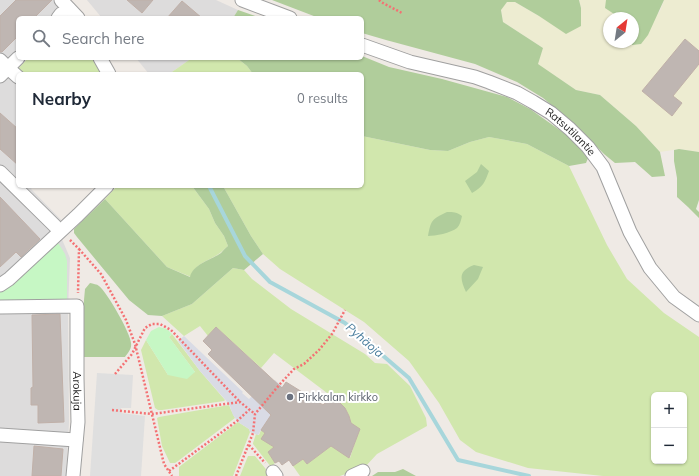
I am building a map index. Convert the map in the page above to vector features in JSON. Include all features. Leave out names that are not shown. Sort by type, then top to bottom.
[{"type":"street","points":[[61,0],[76,16]]},
{"type":"street","points":[[242,0],[285,16]]},
{"type":"street","name":"Ratsutilantie","points":[[364,46],[410,62],[475,77],[490,82],[528,99],[551,113],[570,129],[603,167],[630,232],[650,268],[674,297],[699,315]]},
{"type":"street","points":[[6,70],[16,60]]},
{"type":"street","points":[[101,60],[108,72]]},
{"type":"street","points":[[0,172],[16,183]]},
{"type":"street","points":[[0,284],[9,279],[58,229],[105,188]]},
{"type":"street","points":[[24,189],[58,229]]},
{"type":"street","points":[[0,307],[77,306]]},
{"type":"street","name":"Arokuja","points":[[73,476],[78,422],[77,306]]},
{"type":"street","points":[[0,435],[76,440]]},
{"type":"path","points":[[379,0],[402,13]]},
{"type":"path","points":[[58,229],[79,249],[101,274],[126,320],[136,346],[164,464],[172,476]]},
{"type":"path","points":[[77,306],[79,249]]},
{"type":"path","points":[[236,476],[253,433],[255,414],[268,397],[294,369],[304,364],[319,350],[332,334],[346,310]]},
{"type":"path","points":[[115,374],[132,354],[145,328],[152,324],[160,324],[171,330],[240,402],[255,414]]},
{"type":"path","points":[[112,410],[152,414],[240,402]]},
{"type":"path","points":[[169,471],[249,410]]},
{"type":"path","points":[[249,445],[274,474]]},
{"type":"shaded area","points":[[0,0],[53,0],[70,16],[16,16],[16,60],[26,60],[18,69],[22,72],[16,72],[16,188],[32,188],[64,223],[58,230],[70,258],[68,309],[69,422],[66,476],[0,476]]},
{"type":"shaded area","points":[[87,0],[216,0],[238,10],[234,16],[100,16]]},
{"type":"shaded area","points":[[138,60],[189,60],[172,72],[147,72]]},
{"type":"shaded area","points":[[184,336],[249,399],[262,386],[275,380],[283,387],[271,415],[258,435],[250,432],[249,429],[238,422],[233,415],[229,404],[200,371],[178,341]]},
{"type":"shaded area","points":[[97,373],[133,375],[131,408],[121,408],[121,413],[145,416],[141,476],[90,476]]},
{"type":"green space","points":[[272,0],[579,0],[581,8],[581,26],[566,34],[515,2],[507,2],[501,10],[503,22],[543,48],[538,64],[576,90],[600,95],[636,126],[660,152],[665,176],[652,177],[635,162],[615,163],[573,123],[543,98],[517,82],[475,64],[364,34],[364,16],[314,16]]},
{"type":"green space","points":[[579,0],[606,0],[606,8],[612,12],[603,12],[603,48],[639,48],[639,36],[660,11],[664,0],[699,0],[699,152],[679,149],[660,152],[636,126],[600,95],[576,90],[537,64],[543,48],[503,22],[501,9],[507,2],[515,2],[539,16],[581,8]]},
{"type":"green space","points":[[606,0],[664,0],[648,35],[641,44],[639,44],[639,12],[611,12],[605,8]]},
{"type":"green space","points":[[238,10],[255,16],[234,16]]},
{"type":"green space","points":[[364,57],[389,67],[442,79],[507,97],[530,109],[571,138],[588,158],[586,163],[569,166],[527,144],[489,137],[470,142],[448,151],[430,150],[364,136],[364,72],[252,72],[240,60],[364,60]]},
{"type":"green space","points":[[26,60],[96,60],[102,72],[22,72],[18,69]]},
{"type":"green space","points":[[189,60],[240,60],[252,72],[172,72]]},
{"type":"green space","points":[[364,136],[430,150],[448,151],[470,142],[489,137],[527,144],[569,166],[607,245],[627,279],[664,313],[699,337],[699,476],[603,476],[528,468],[476,452],[460,440],[439,403],[409,361],[364,322],[280,269],[263,254],[251,236],[224,188],[364,188]]},
{"type":"green space","points":[[679,149],[699,152],[699,200],[696,209],[699,212],[699,218],[677,197],[677,178],[674,150]]},
{"type":"green space","points":[[481,164],[489,171],[483,184],[479,189],[472,193],[465,181],[477,172]]},
{"type":"green space","points":[[115,188],[193,188],[209,209],[228,246],[216,256],[195,269],[191,277],[167,267],[105,199]]},
{"type":"green space","points":[[193,188],[224,188],[251,236],[263,254],[244,270],[233,268],[192,304],[162,316],[148,315],[129,300],[74,233],[74,229],[105,199],[167,267],[190,277],[198,266],[221,253],[228,246],[209,209]]},
{"type":"green space","points":[[447,212],[455,212],[462,216],[458,227],[447,233],[428,236],[431,223],[435,218]]},
{"type":"green space","points":[[57,241],[65,254],[67,261],[67,301],[0,303],[0,287]]},
{"type":"green space","points":[[474,265],[483,267],[478,279],[466,292],[462,283],[462,276],[465,270]]},
{"type":"green space","points":[[233,268],[244,270],[252,279],[291,309],[365,354],[375,363],[387,364],[410,386],[426,418],[427,426],[377,454],[365,467],[340,476],[300,476],[293,466],[303,459],[307,464],[331,446],[350,458],[356,439],[345,408],[274,353],[261,368],[216,327],[208,336],[200,326],[184,336],[162,316],[192,304]]},
{"type":"green space","points":[[90,283],[98,285],[103,290],[113,304],[127,331],[130,338],[131,347],[130,351],[125,357],[84,357],[83,311],[85,289]]},
{"type":"green space","points":[[159,327],[167,329],[172,334],[169,337],[195,372],[187,379],[168,375],[146,340],[151,331]]},
{"type":"green space","points":[[172,334],[200,371],[225,400],[224,401],[162,410],[155,408],[141,350],[146,340],[168,375],[195,372],[169,337]]},
{"type":"green space","points":[[229,405],[235,418],[178,461],[175,463],[170,463],[162,446],[157,418]]},
{"type":"green space","points":[[238,422],[249,429],[250,432],[233,476],[179,476],[179,467]]},
{"type":"green space","points":[[261,430],[265,433],[262,439],[274,447],[268,452],[275,463],[271,467],[253,444],[256,434],[259,435]]},
{"type":"green space","points":[[248,456],[255,456],[270,474],[268,476],[240,476]]},
{"type":"green space","points":[[403,469],[416,476],[372,476],[378,472],[395,472]]},
{"type":"building","points":[[16,0],[52,0],[36,16],[16,16],[16,38],[2,52],[0,52],[0,16]]},
{"type":"building","points":[[127,0],[153,0],[142,13]]},
{"type":"building","points":[[182,1],[200,16],[169,16]]},
{"type":"building","points":[[685,39],[699,51],[699,64],[673,96],[682,103],[672,116],[642,91]]},
{"type":"building","points":[[0,113],[16,127],[16,163],[0,149]]},
{"type":"building","points":[[0,197],[40,239],[21,257],[16,252],[0,267]]},
{"type":"building","points":[[60,314],[64,422],[38,423],[38,405],[31,405],[31,388],[33,387],[32,315]]},
{"type":"building","name":"Pirkkalan kirkko","points":[[216,327],[282,388],[286,382],[323,405],[332,397],[339,402],[345,408],[351,423],[360,429],[349,458],[331,446],[307,464],[303,459],[293,466],[289,460],[282,465],[279,461],[275,463],[268,452],[274,447],[261,439],[265,433],[261,430],[271,415],[208,354],[212,350],[203,341]]},
{"type":"building","points":[[34,446],[63,449],[61,476],[32,476]]},
{"type":"waterway","name":"Pyhäoja","points":[[210,188],[245,256],[270,282],[345,323],[409,378],[458,460],[529,476]]},
{"type":"place","name":"Pirkkalan kirkko","points":[[290,397]]}]
